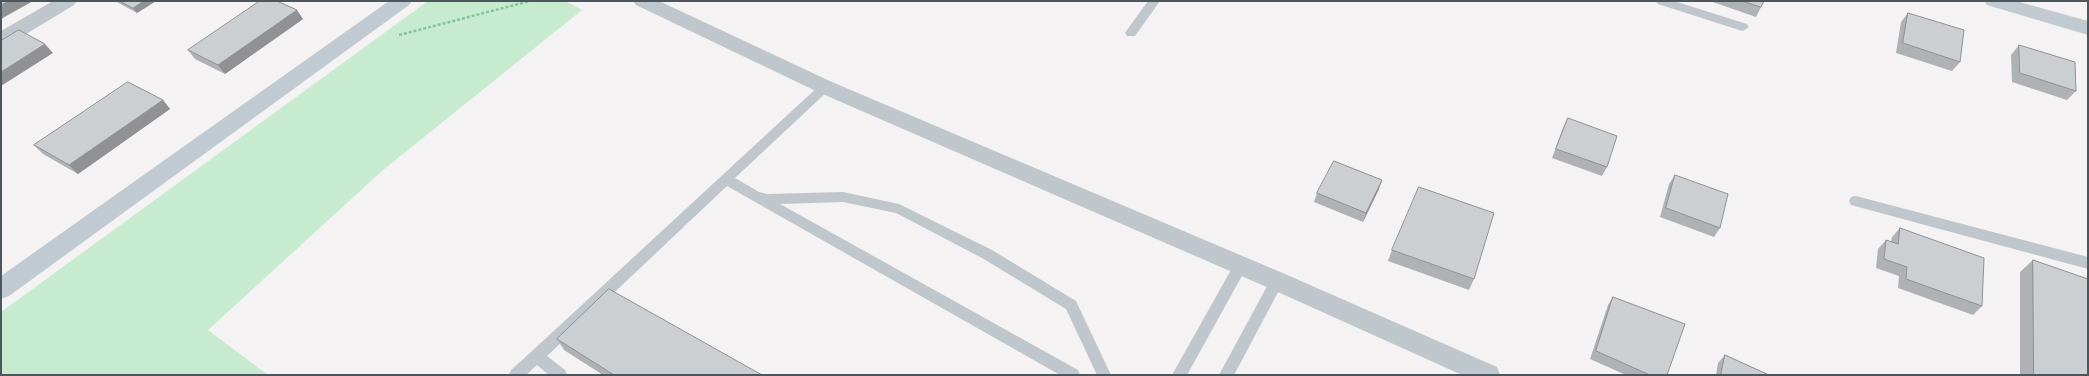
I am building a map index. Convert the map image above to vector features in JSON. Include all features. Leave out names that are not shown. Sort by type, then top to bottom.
[{"type":"street","points":[[1,40],[67,1]]},
{"type":"street","points":[[1,289],[402,1]]},
{"type":"street","points":[[643,1],[825,87],[1241,265],[1488,375]]},
{"type":"street","points":[[1994,1],[2088,28]]},
{"type":"lane","points":[[1131,33],[1154,1]]},
{"type":"lane","points":[[1662,1],[1743,27]]},
{"type":"lane","points":[[516,375],[825,87]]},
{"type":"lane","points":[[726,179],[1073,375]]},
{"type":"lane","points":[[754,196],[767,199],[843,197],[899,209],[987,254],[1071,305],[1104,375]]},
{"type":"lane","points":[[1856,201],[2088,263]]},
{"type":"lane","points":[[1179,375],[1241,265]]},
{"type":"lane","points":[[1226,375],[1277,281]]},
{"type":"lane","points":[[536,356],[560,375]]},
{"type":"path","points":[[398,36],[530,1]]},
{"type":"green space","points":[[428,1],[565,1],[582,10],[383,170],[208,330],[268,375],[1,375],[1,312]]},
{"type":"building","points":[[1,1],[9,1],[1,5]]},
{"type":"building","points":[[120,1],[144,1],[133,8]]},
{"type":"building","points":[[260,1],[277,1],[297,10],[218,65],[188,50]]},
{"type":"building","points":[[1743,1],[1764,1],[1761,7]]},
{"type":"building","points":[[1908,13],[1964,30],[1960,62],[1903,43]]},
{"type":"building","points":[[19,30],[45,44],[1,72],[1,41]]},
{"type":"building","points":[[2019,45],[2075,62],[2076,91],[2020,73]]},
{"type":"building","points":[[128,82],[163,100],[69,165],[34,145]]},
{"type":"building","points":[[1568,118],[1617,136],[1607,167],[1556,149]]},
{"type":"building","points":[[1334,161],[1382,180],[1366,213],[1317,193]]},
{"type":"building","points":[[1675,175],[1728,194],[1720,228],[1666,208]]},
{"type":"building","points":[[1419,187],[1494,213],[1474,279],[1392,250]]},
{"type":"building","points":[[1900,228],[1984,258],[1982,306],[1906,279],[1907,267],[1884,259],[1886,240],[1898,244]]},
{"type":"building","points":[[2033,260],[2088,279],[2088,375],[2034,375]]},
{"type":"building","points":[[609,289],[762,375],[614,375],[557,339]]},
{"type":"building","points":[[1613,297],[1685,324],[1667,375],[1650,375],[1596,351]]},
{"type":"building","points":[[1725,355],[1769,375],[1721,375]]}]
